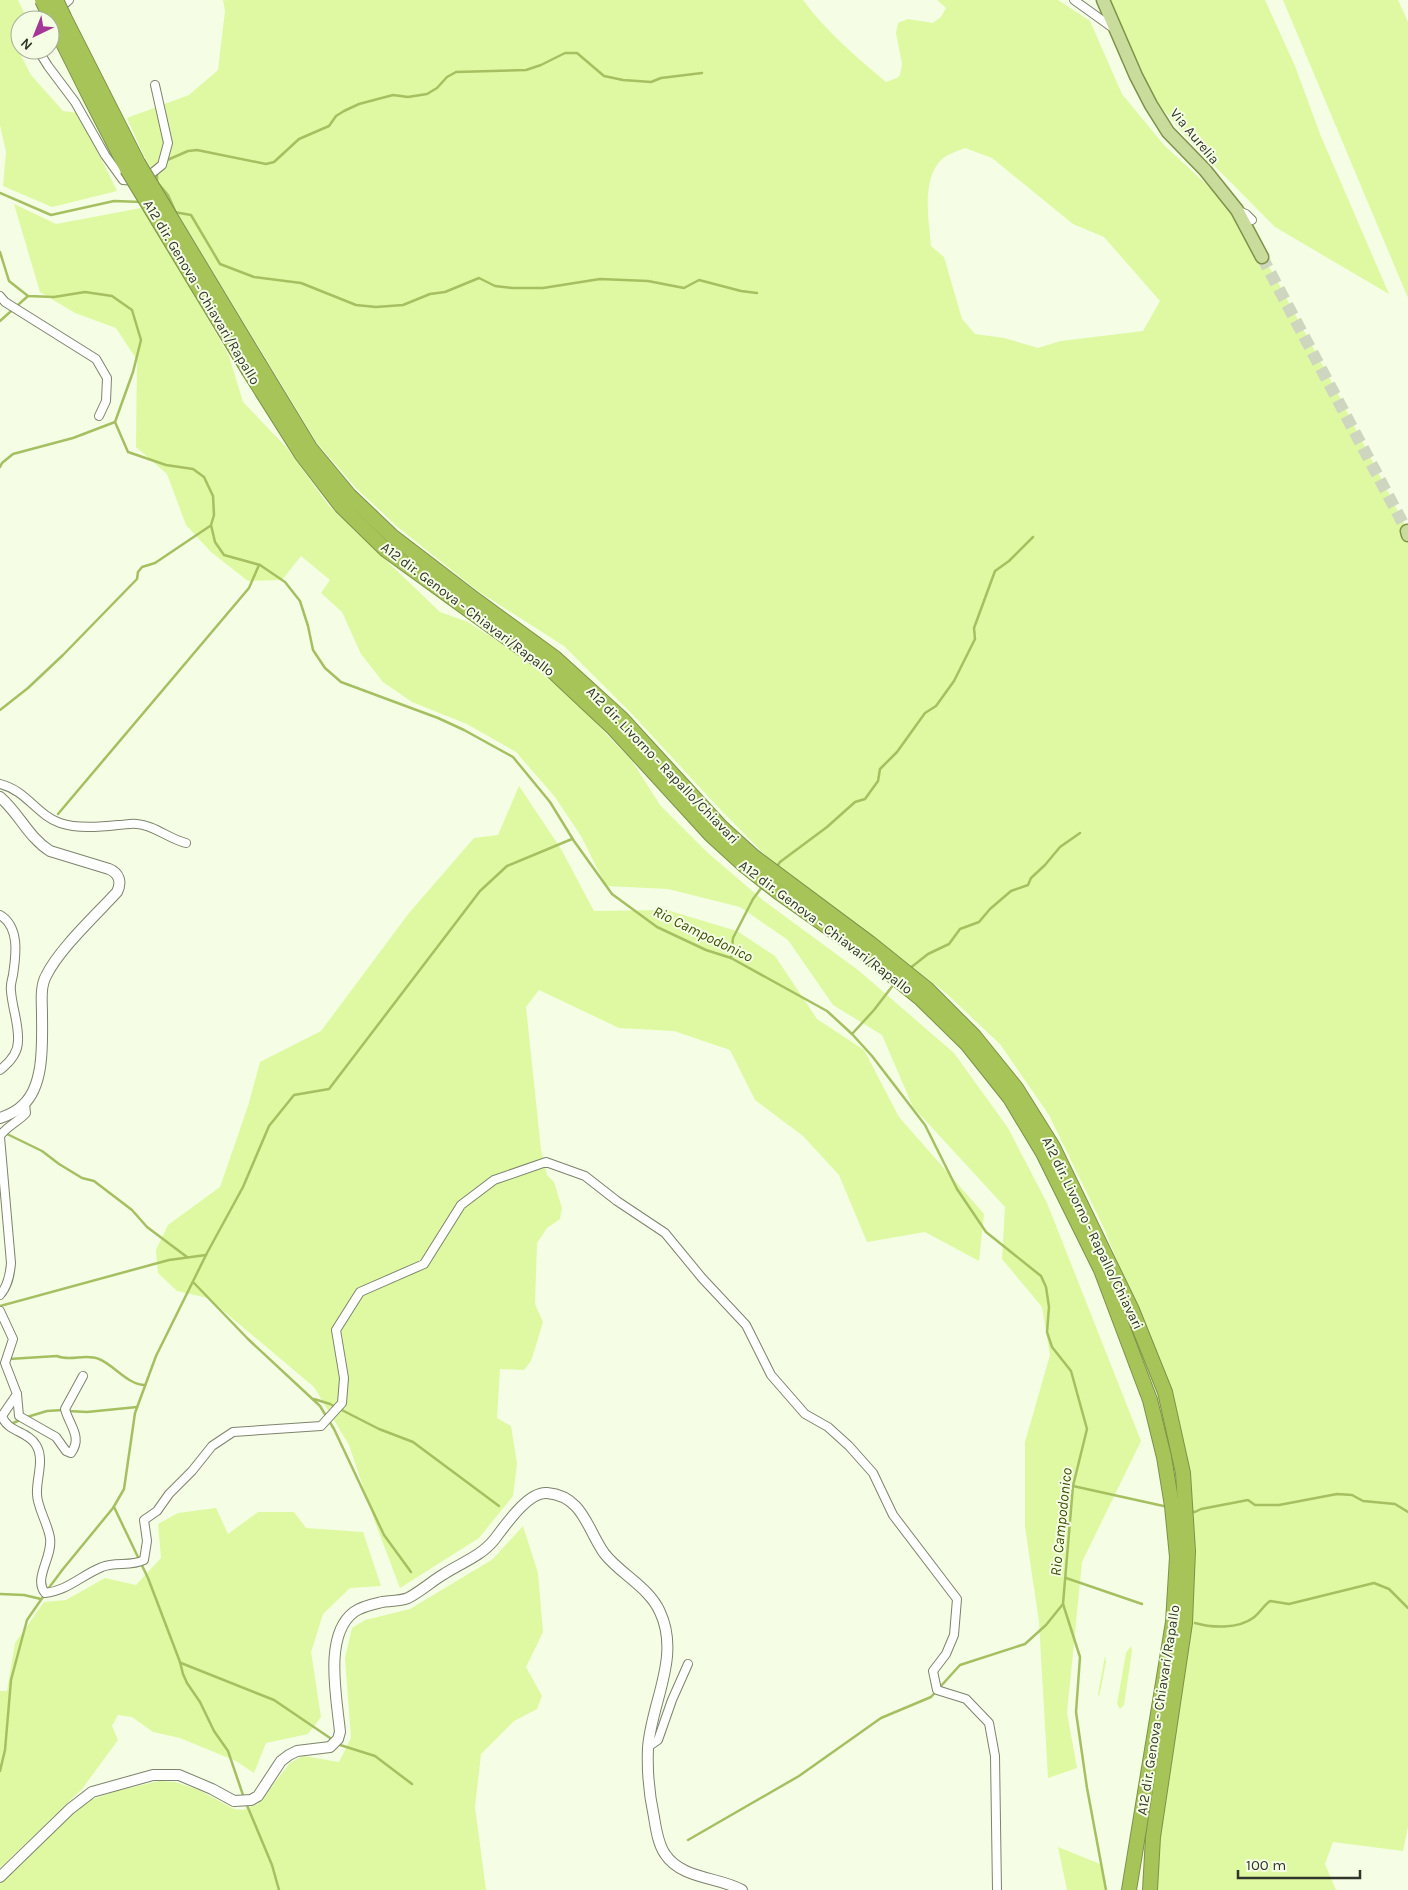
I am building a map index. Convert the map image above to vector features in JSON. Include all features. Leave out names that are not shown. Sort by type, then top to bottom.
[{"type":"highway","name":"A12 dir. Genova - Chiavari/Rapallo","points":[[60,33],[91,100],[133,166],[254,368],[302,455],[341,506],[386,550],[549,668],[614,729],[711,835],[867,948],[920,998],[971,1040],[1044,1153],[1060,1174]]},
{"type":"highway","name":"A12 dir. Livorno - Rapallo/Chiavari","points":[[1060,1174],[1106,1268],[1132,1310],[1165,1392],[1183,1473],[1188,1551],[1185,1623],[1153,1838],[1150,1890]]},
{"type":"highway","name":"A12 dir. Genova - Chiavari/Rapallo","points":[[1106,1268],[1150,1400],[1164,1456],[1177,1556],[1173,1622],[1129,1890]]},
{"type":"main road","name":"Via Aurelia","points":[[1104,0],[1136,76],[1168,132],[1205,170],[1237,210],[1262,257]]},
{"type":"street","points":[[60,12],[69,0]]},
{"type":"street","points":[[1074,0],[1119,32]]},
{"type":"street","points":[[44,60],[75,102],[105,156],[123,180],[142,181],[162,165],[168,143],[155,85]]},
{"type":"street","points":[[1237,210],[1246,214],[1252,220]]},
{"type":"street","points":[[0,296],[5,302],[96,359],[107,378],[106,401],[99,416]]},
{"type":"street","points":[[0,784],[12,787],[50,819],[64,824],[104,827],[135,823],[144,825],[176,841],[186,843]]},
{"type":"street","points":[[0,797],[14,809],[33,838],[43,847],[50,851],[109,869],[117,874],[120,883],[117,892],[50,968],[45,978],[42,1002],[40,1067],[33,1089],[25,1104],[15,1112],[0,1118]]},
{"type":"street","points":[[0,914],[6,918],[15,934],[13,976],[10,989],[18,1042],[15,1053],[0,1070]]},
{"type":"street","points":[[0,1295],[5,1289],[11,1263],[0,1137],[5,1129],[26,1113],[25,1104]]},
{"type":"street","points":[[17,1394],[2,1416],[4,1422],[15,1430],[29,1436],[37,1445],[40,1458],[37,1495],[50,1540],[47,1563],[40,1581],[41,1588],[45,1593],[57,1592],[100,1567],[114,1563],[136,1564],[144,1560],[147,1542],[144,1520],[157,1512],[169,1494],[192,1471],[212,1446],[233,1432],[321,1426],[342,1403],[344,1378],[336,1330],[360,1292],[424,1264],[461,1205],[494,1180],[546,1162],[585,1176],[617,1201],[665,1233],[702,1278],[746,1325],[771,1375],[805,1414],[828,1427],[849,1446],[873,1473],[894,1515],[957,1599],[954,1635],[946,1654],[933,1671],[936,1690],[966,1699],[989,1723],[995,1756],[997,1890]]},
{"type":"street","points":[[0,1311],[13,1339],[5,1363],[17,1394],[19,1416],[56,1437],[66,1451],[71,1453],[76,1447],[75,1429],[65,1409],[84,1376]]},
{"type":"street","points":[[0,1877],[70,1809],[92,1792],[153,1775],[179,1775],[234,1801],[251,1800],[258,1796],[281,1761],[288,1755],[330,1747],[338,1739],[340,1732],[334,1657],[337,1640],[348,1618],[354,1612],[369,1604],[407,1599],[446,1572],[486,1550],[528,1500],[545,1492],[563,1497],[580,1509],[604,1553],[653,1601],[661,1613],[667,1632],[668,1659],[648,1746],[648,1785],[656,1831],[664,1853],[672,1863],[684,1869],[742,1890]]},
{"type":"street","points":[[648,1746],[658,1740],[672,1700],[688,1664]]},
{"type":"green space","points":[[0,0],[18,0],[23,10],[10,10],[10,60],[23,60],[31,75],[63,111],[79,113],[117,191],[52,207],[3,186],[6,152],[0,125]]},
{"type":"green space","points":[[223,0],[803,0],[831,33],[886,82],[900,75],[902,64],[896,33],[898,23],[908,19],[933,23],[941,17],[946,8],[937,0],[1058,0],[1090,21],[1122,94],[1164,145],[1234,210],[1275,277],[1338,394],[1408,531],[1408,1827],[1403,1851],[1333,1842],[1325,1864],[1336,1890],[1157,1890],[1157,1867],[1167,1765],[1192,1626],[1192,1501],[1164,1376],[1104,1228],[1049,1115],[1000,1044],[947,994],[840,911],[775,865],[716,805],[632,714],[564,646],[478,591],[399,528],[357,489],[317,443],[166,194],[143,154],[127,118],[189,95],[218,70],[225,11]],"holes":[[[965,148],[992,158],[1073,224],[1104,237],[1160,301],[1143,331],[1061,341],[1038,348],[1004,338],[975,334],[962,319],[944,257],[931,246],[928,212],[929,189],[935,169],[941,160],[949,154]]]},
{"type":"green space","points":[[1106,0],[1265,0],[1295,66],[1320,134],[1389,294],[1275,227],[1187,138],[1152,96]]},
{"type":"green space","points":[[1283,0],[1398,0],[1408,22],[1408,298]]},
{"type":"green space","points":[[14,204],[56,224],[141,208],[182,274],[229,356],[243,402],[287,448],[329,506],[440,612],[468,622],[519,655],[574,700],[632,761],[660,805],[708,853],[764,901],[858,970],[954,1053],[1008,1128],[1047,1203],[1141,1441],[1082,1562],[1067,1713],[1077,1768],[1048,1778],[1039,1622],[1025,1527],[1025,1442],[1050,1355],[1042,1307],[1002,1259],[1005,1207],[913,1107],[882,1035],[833,1005],[788,940],[740,907],[668,889],[606,886],[581,836],[555,797],[516,752],[467,724],[412,702],[383,682],[361,654],[342,612],[321,593],[330,580],[301,556],[282,580],[248,581],[211,552],[186,525],[167,474],[136,447],[137,360],[116,328],[75,313],[40,292]]},
{"type":"green space","points":[[519,786],[561,849],[594,911],[667,910],[737,931],[775,956],[817,1019],[864,1050],[899,1117],[984,1214],[979,1261],[925,1232],[867,1242],[839,1175],[803,1136],[755,1100],[730,1050],[674,1031],[619,1028],[539,990],[526,1007],[541,1150],[547,1175],[554,1182],[562,1208],[560,1219],[547,1228],[537,1243],[535,1304],[543,1322],[531,1361],[524,1370],[500,1369],[497,1418],[511,1426],[517,1464],[513,1496],[479,1538],[400,1588],[349,1445],[314,1387],[208,1298],[177,1291],[158,1273],[156,1250],[168,1225],[220,1187],[248,1106],[260,1062],[321,1031],[409,913],[474,838],[498,835]]},
{"type":"green space","points":[[216,1508],[228,1534],[258,1512],[294,1512],[306,1528],[363,1532],[381,1586],[350,1588],[323,1614],[311,1652],[321,1717],[308,1734],[266,1743],[254,1773],[236,1761],[180,1738],[153,1732],[132,1717],[118,1715],[112,1726],[118,1740],[82,1789],[0,1868],[0,1691],[7,1691],[15,1643],[44,1602],[66,1600],[105,1578],[136,1585],[161,1558],[158,1524],[178,1513]]},
{"type":"green space","points":[[523,1526],[538,1573],[543,1632],[526,1667],[542,1696],[537,1709],[514,1721],[481,1754],[475,1807],[486,1890],[0,1890],[0,1881],[90,1800],[117,1791],[159,1781],[175,1782],[199,1790],[234,1809],[243,1810],[258,1804],[290,1763],[303,1756],[339,1762],[351,1738],[345,1658],[352,1628],[365,1620],[410,1609],[493,1559]]},
{"type":"green space","points":[[1131,1646],[1132,1651],[1124,1705],[1120,1709],[1117,1704],[1126,1653]]},
{"type":"green space","points":[[1105,1656],[1106,1662],[1099,1697],[1098,1694]]},
{"type":"green space","points":[[1058,1847],[1100,1864],[1105,1890],[1067,1890]]},
{"type":"waterway","points":[[165,161],[188,151],[197,150],[266,164],[274,162],[299,139],[329,126],[336,116],[359,104],[393,95],[408,97],[427,94],[456,72],[526,70],[565,53],[577,53],[604,76],[623,80],[651,82],[661,78],[702,73]]},
{"type":"waterway","points":[[157,172],[157,182],[168,195],[176,213]]},
{"type":"waterway","points":[[0,193],[51,215],[114,201],[142,202]]},
{"type":"waterway","points":[[174,212],[191,215],[220,264],[254,277],[301,283],[356,305],[376,307],[403,305],[430,294],[445,292],[479,278],[495,286],[512,288],[543,288],[600,279],[648,281],[684,288],[699,280],[741,291],[757,293]]},
{"type":"waterway","name":"Rio Campodonico","points":[[0,252],[9,281],[28,296],[54,297],[85,292],[112,296],[132,310],[141,340],[133,372],[115,422],[128,452],[166,465],[193,469],[204,477],[213,496],[214,515],[211,525],[215,542],[224,555],[260,565],[285,582],[300,601],[313,650],[325,668],[341,682],[438,718],[513,757],[550,802],[574,841],[612,894],[657,927],[706,950],[731,958],[827,1011],[872,1056],[925,1125],[957,1189],[986,1232],[1041,1276],[1046,1287],[1049,1307],[1047,1332],[1052,1347],[1071,1371],[1087,1429],[1073,1486],[1063,1604],[1080,1657],[1076,1712],[1087,1788],[1106,1890]]},
{"type":"waterway","points":[[0,321],[28,296]]},
{"type":"waterway","points":[[0,467],[13,454],[73,438],[115,422]]},
{"type":"waterway","points":[[0,710],[28,688],[63,655],[137,579],[138,572],[142,567],[155,563],[210,526]]},
{"type":"waterway","points":[[776,868],[780,862],[827,827],[855,802],[865,799],[878,781],[880,769],[897,752],[925,713],[936,706],[954,681],[975,639],[974,628],[995,571],[1009,561],[1033,537]]},
{"type":"waterway","points":[[58,814],[249,588],[259,565]]},
{"type":"waterway","points":[[909,969],[928,954],[949,944],[960,929],[979,922],[990,909],[1011,891],[1028,885],[1031,878],[1060,847],[1080,833]]},
{"type":"waterway","points":[[48,1589],[113,1508],[124,1489],[135,1413],[156,1356],[207,1253],[243,1187],[269,1126],[294,1095],[329,1089],[480,891],[507,866],[572,839]]},
{"type":"waterway","points":[[731,958],[733,938],[753,899],[762,887]]},
{"type":"waterway","points":[[852,1034],[894,984]]},
{"type":"waterway","points":[[5,1133],[42,1151],[82,1178],[94,1181],[132,1210],[147,1227],[187,1257]]},
{"type":"waterway","points":[[0,1306],[169,1260],[206,1255]]},
{"type":"waterway","points":[[194,1283],[248,1339],[320,1406],[334,1429],[384,1535],[411,1572]]},
{"type":"waterway","points":[[9,1359],[57,1356],[62,1358],[94,1357],[105,1362],[133,1382],[145,1385]]},
{"type":"waterway","points":[[314,1399],[330,1404],[379,1429],[413,1442],[499,1506]]},
{"type":"waterway","points":[[68,1411],[87,1412],[137,1407]]},
{"type":"waterway","points":[[27,1417],[47,1411],[63,1410]]},
{"type":"waterway","points":[[11,1424],[22,1419]]},
{"type":"waterway","points":[[1073,1486],[1168,1507]]},
{"type":"waterway","points":[[1190,1511],[1195,1512],[1201,1509],[1248,1500],[1255,1505],[1279,1505],[1337,1494],[1352,1495],[1363,1501],[1395,1504],[1408,1512]]},
{"type":"waterway","points":[[114,1507],[148,1578],[187,1683],[200,1702],[214,1731],[228,1751],[244,1798]]},
{"type":"waterway","points":[[1066,1578],[1142,1604]]},
{"type":"waterway","points":[[1195,1623],[1217,1627],[1233,1626],[1253,1618],[1270,1601],[1289,1604],[1374,1583],[1389,1589],[1408,1608]]},
{"type":"waterway","points":[[0,1594],[24,1595],[41,1599]]},
{"type":"waterway","points":[[0,1771],[5,1750],[11,1680],[27,1620],[45,1594]]},
{"type":"waterway","points":[[688,1840],[799,1776],[881,1718],[931,1697],[960,1665],[1025,1644],[1046,1625],[1063,1604]]},
{"type":"waterway","points":[[181,1663],[274,1700],[333,1740]]},
{"type":"waterway","points":[[337,1744],[375,1756],[412,1784]]},
{"type":"waterway","points":[[246,1803],[272,1865],[279,1890]]},
{"type":"tunnel","points":[[1262,257],[1407,531]]}]
